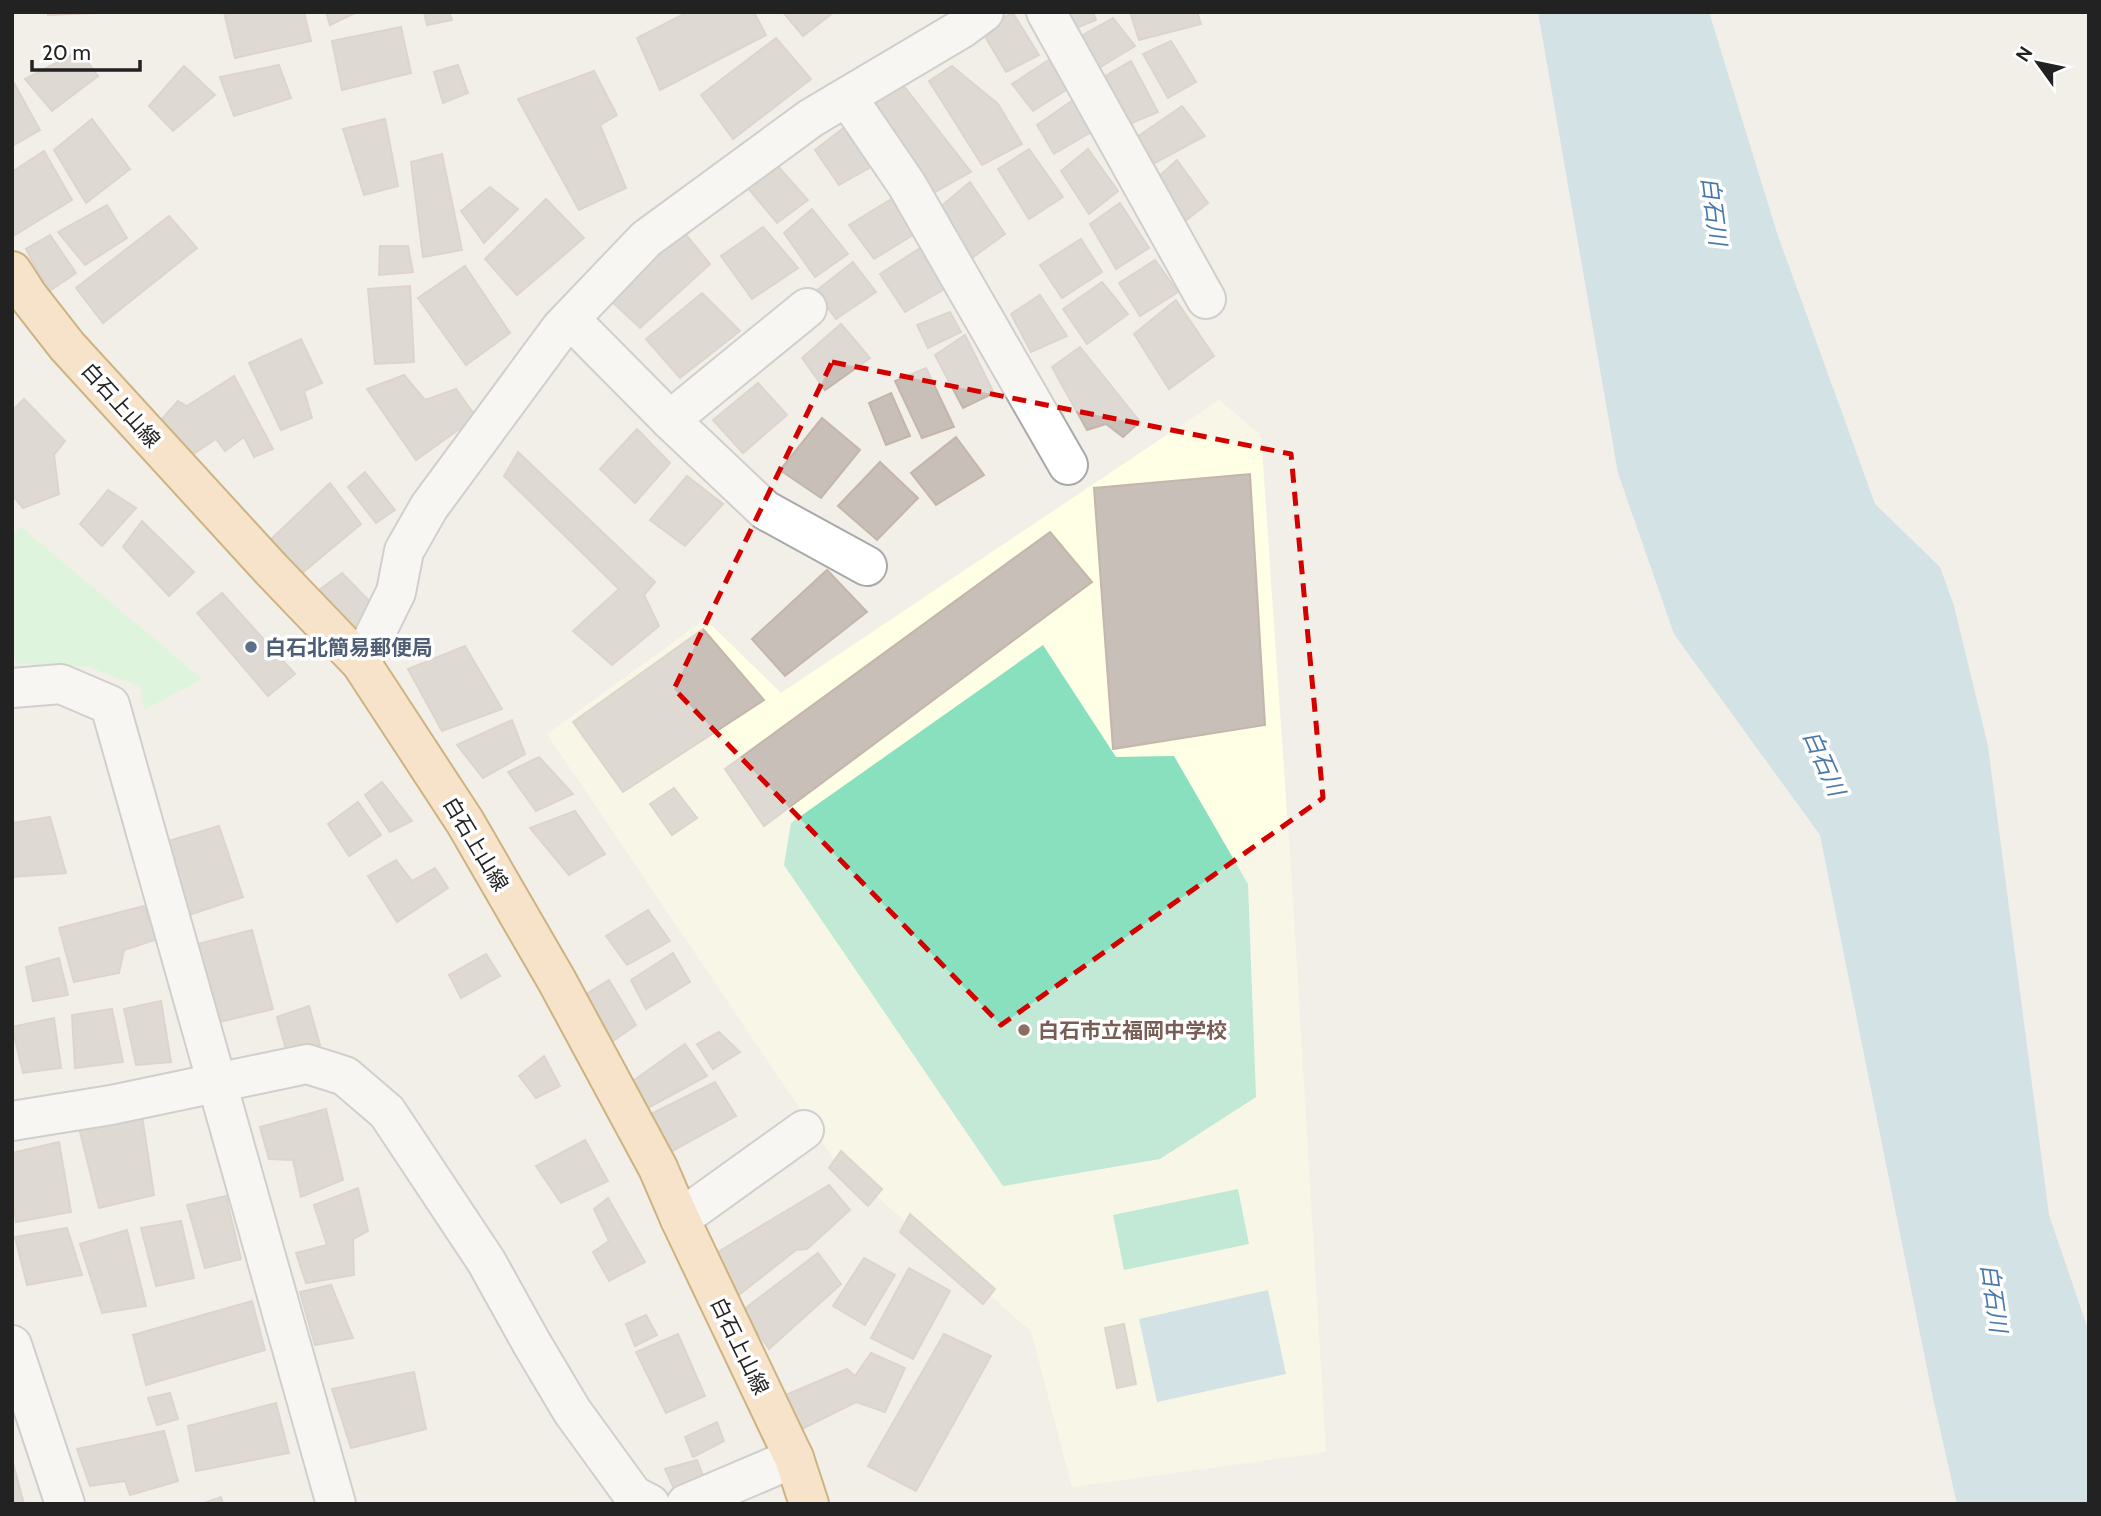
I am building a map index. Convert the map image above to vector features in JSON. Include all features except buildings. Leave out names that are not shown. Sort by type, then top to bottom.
[{"type":"main road","name":"白石上山線","points":[[12,271],[67,346],[361,663],[465,822],[551,969],[658,1168],[794,1458],[809,1504]]},
{"type":"street","points":[[361,663],[396,592],[404,551],[429,507],[561,328],[646,239],[811,118],[961,29],[984,12]]},
{"type":"street","points":[[1046,12],[1206,299]]},
{"type":"street","points":[[847,97],[907,186],[1069,466]]},
{"type":"street","points":[[670,420],[807,308]]},
{"type":"street","points":[[570,319],[670,420],[765,510],[867,566]]},
{"type":"street","points":[[12,688],[61,684],[110,705],[336,1504]]},
{"type":"street","points":[[12,1121],[111,1105],[307,1064],[345,1076],[387,1112],[486,1261],[572,1411],[634,1495],[650,1504]]},
{"type":"street","points":[[680,1219],[804,1130]]},
{"type":"street","points":[[12,1345],[65,1504]]},
{"type":"street","points":[[686,1504],[794,1458]]},
{"type":"highlighted area","points":[[832,362],[1291,454],[1323,798],[1001,1025],[674,689]]},
{"type":"shaded area","name":"白石市立福岡中学校","points":[[1219,400],[1261,435],[1293,901],[1326,1452],[1072,1487],[1031,1331],[834,1159],[547,734],[705,619],[781,693]]},
{"type":"green space","points":[[21,527],[202,679],[144,710],[140,686],[88,667],[16,664],[12,651],[12,534]]},
{"type":"green space","points":[[1043,645],[1116,757],[1174,756],[1248,884],[1256,1097],[1160,1159],[1003,1186],[784,865],[791,823]]},
{"type":"green space","points":[[1238,1189],[1249,1244],[1124,1270],[1113,1215]]},
{"type":"water","name":"白石川","points":[[1538,12],[1709,12],[1777,233],[1875,504],[1940,567],[1954,606],[1988,746],[2049,1215],[2089,1332],[2089,1504],[1957,1504],[1933,1398],[1820,835],[1674,634],[1618,473]]},
{"type":"water","points":[[1268,1290],[1286,1374],[1157,1402],[1139,1319]]},
{"type":"place","name":"白石北簡易郵便局","points":[[251,647]]},
{"type":"place","name":"白石市立福岡中学校","points":[[1024,1030]]}]
